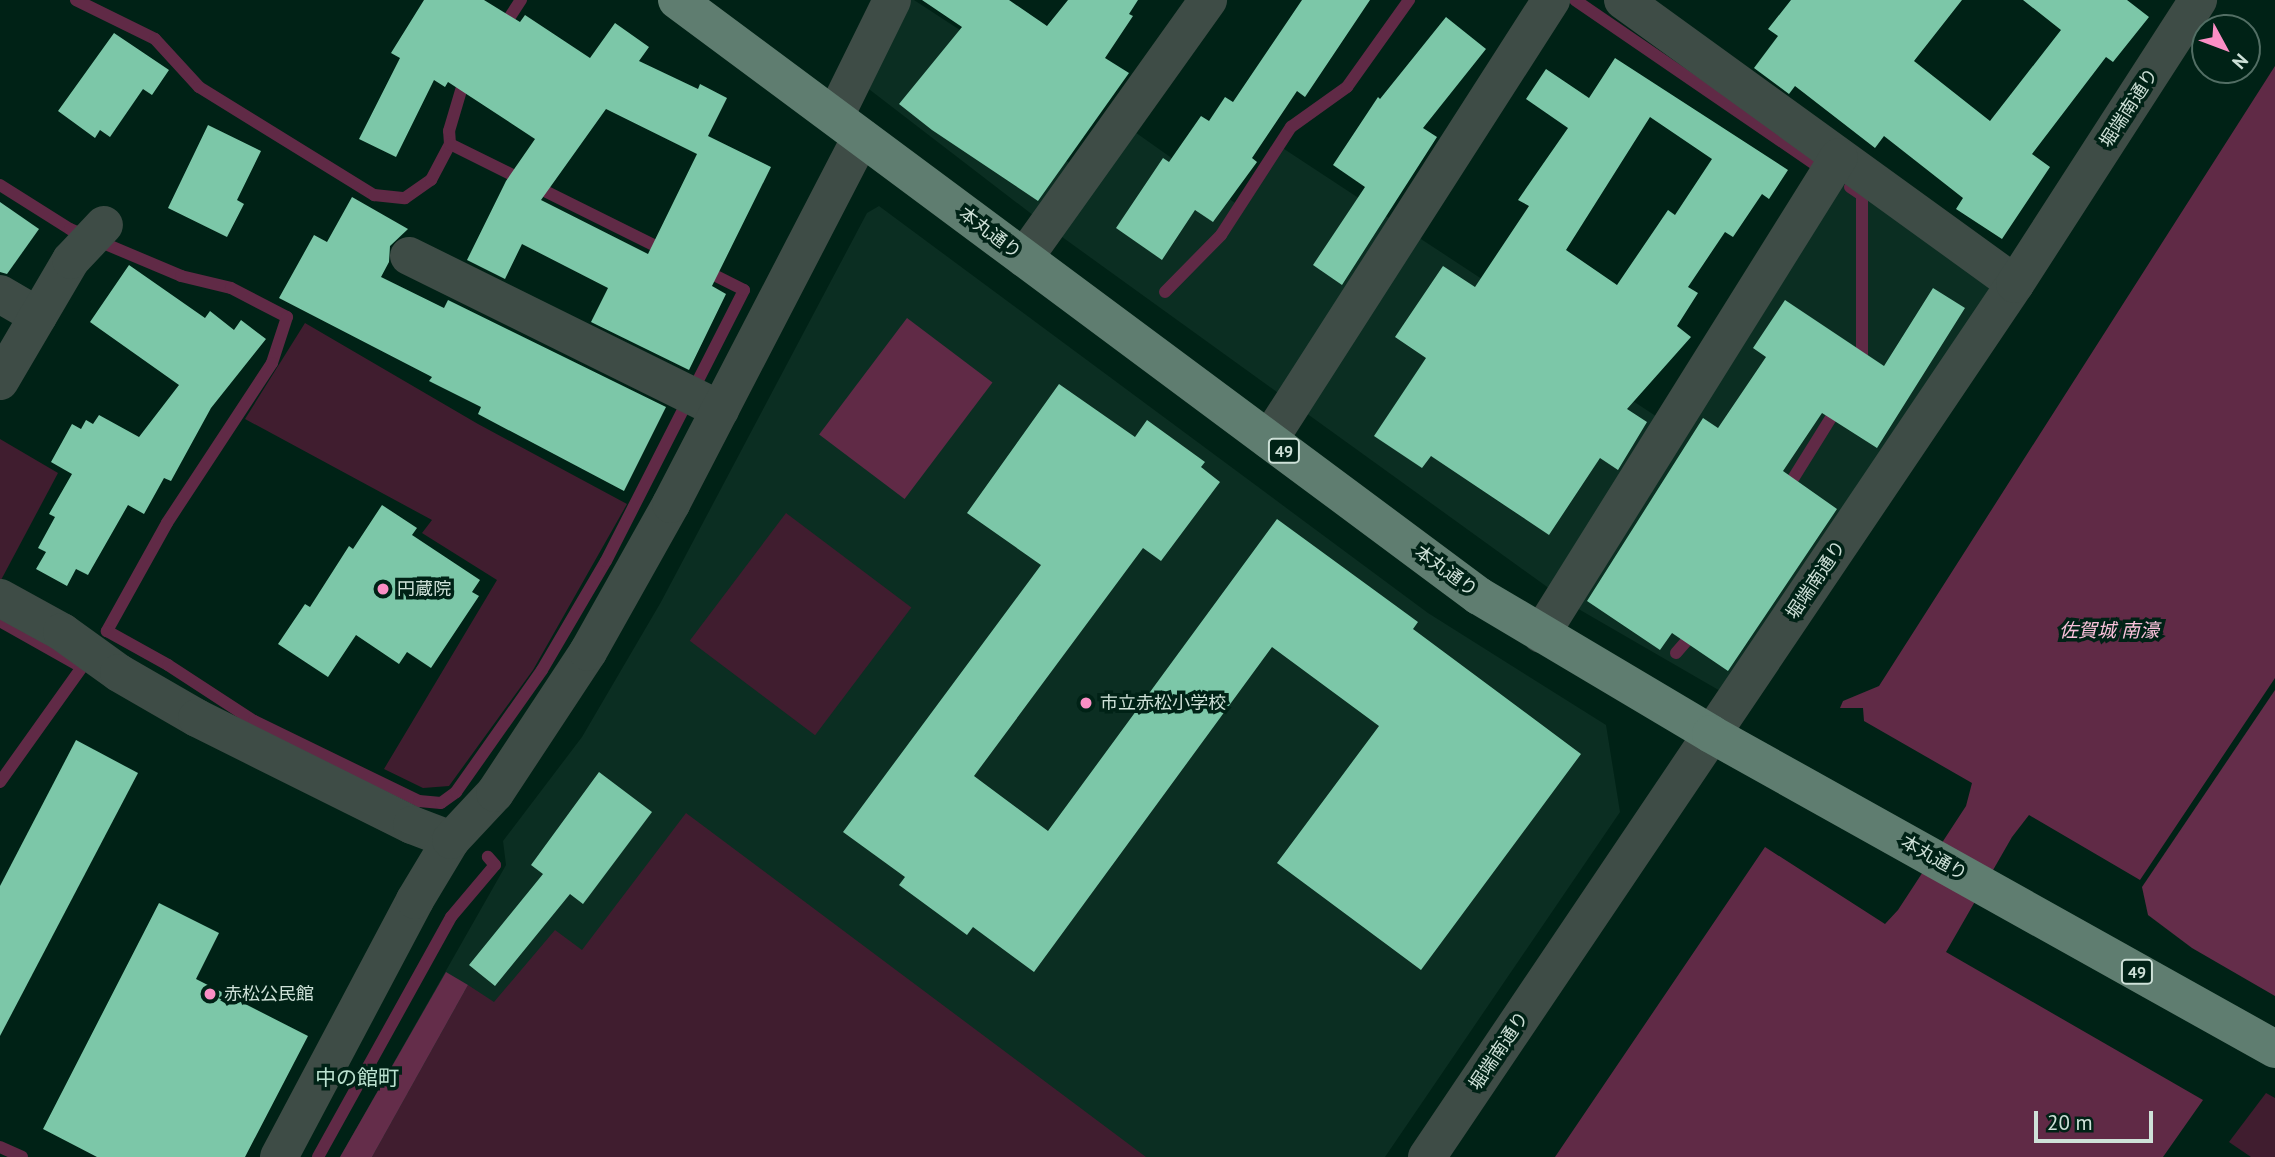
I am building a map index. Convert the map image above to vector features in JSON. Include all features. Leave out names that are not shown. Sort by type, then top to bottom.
[{"type":"main road","name":"本丸通り","points":[[677,0],[1479,596],[1712,734],[2275,1049]]},
{"type":"street","points":[[279,1157],[415,900],[451,840],[495,793],[588,652],[671,505],[700,400],[848,127],[892,0]]},
{"type":"street","points":[[1024,258],[1208,0]]},
{"type":"street","points":[[1269,440],[1551,0]]},
{"type":"street","points":[[1623,0],[1830,171],[2015,284]]},
{"type":"street","name":"堀端南通り","points":[[1427,1157],[2015,284],[2198,0]]},
{"type":"street","points":[[1541,634],[1830,171]]},
{"type":"street","points":[[0,381],[71,260],[96,234]]},
{"type":"street","points":[[409,256],[700,400]]},
{"type":"street","points":[[0,294],[37,316]]},
{"type":"street","points":[[0,598],[90,651],[119,673],[197,718],[412,825],[451,840]]},
{"type":"shaded area","points":[[902,0],[914,0],[1021,70],[995,111],[1088,176],[1125,125],[1238,205],[1275,143],[1532,312],[1522,328],[1677,430],[1836,172],[1993,286],[1722,692],[1575,607],[1051,229],[861,83]]},
{"type":"shaded area","name":"市立赤松小学校","points":[[879,206],[1428,613],[1606,725],[1620,812],[1385,1157],[340,1157],[506,865],[503,841],[582,737],[661,602],[867,213]]},
{"type":"shaded area","points":[[305,323],[478,424],[627,504],[533,670],[449,786],[423,788],[384,769],[497,580],[422,533],[432,520],[245,419]]},
{"type":"shaded area","points":[[0,439],[58,473],[1,580],[0,579]]},
{"type":"shaded area","points":[[786,513],[911,607],[815,735],[690,641]]},
{"type":"shaded area","points":[[2275,690],[2275,996],[2192,948],[2148,915],[2142,887]]},
{"type":"shaded area","points":[[686,813],[1146,1157],[372,1157],[468,985],[494,1002],[555,930],[582,950]]},
{"type":"shaded area","points":[[446,972],[468,985],[372,1157],[340,1157]]},
{"type":"shaded area","points":[[2266,1093],[2275,1098],[2275,1157],[2251,1157],[2229,1142]]},
{"type":"water","name":"佐賀城 南濠","points":[[2275,66],[2275,678],[2140,880],[2029,815],[2012,837],[1946,952],[2203,1100],[2163,1157],[1555,1157],[1765,847],[1885,924],[1898,910],[1966,806],[1972,783],[1864,721],[1863,708],[1840,708],[1843,701],[1879,686]]},
{"type":"water","points":[[907,318],[992,382],[905,499],[819,435]]},
{"type":"building","points":[[424,0],[484,0],[520,22],[525,15],[590,58],[615,23],[649,47],[639,61],[698,89],[700,84],[727,98],[708,136],[771,167],[712,286],[726,294],[689,370],[591,322],[608,288],[522,244],[505,279],[467,260],[506,181],[535,139],[448,82],[445,87],[434,80],[396,157],[359,139],[400,58],[391,53]],"holes":[[[606,109],[697,154],[648,254],[541,200]]]},
{"type":"building","points":[[922,0],[1009,0],[1047,26],[1068,0],[1138,0],[1129,14],[1133,16],[1105,58],[1129,73],[1038,201],[932,130],[899,104],[962,27]]},
{"type":"building","points":[[1302,0],[1370,0],[1305,97],[1297,91],[1252,158],[1257,162],[1213,222],[1195,210],[1162,260],[1116,228],[1163,158],[1169,162],[1201,116],[1209,121],[1225,97],[1233,102]]},
{"type":"building","points":[[1791,0],[1962,0],[1914,61],[1990,121],[2061,30],[2023,0],[2127,0],[2149,17],[2113,62],[2106,57],[2032,154],[2050,167],[2002,239],[1956,209],[1963,198],[1884,136],[1875,148],[1795,86],[1789,94],[1754,68],[1778,36],[1768,29]]},
{"type":"building","points":[[1446,17],[1486,49],[1423,128],[1437,137],[1342,285],[1313,265],[1365,187],[1333,165],[1378,97],[1380,99]]},
{"type":"building","points":[[114,33],[169,70],[152,95],[143,89],[110,137],[100,130],[95,138],[58,111]]},
{"type":"building","points":[[1615,58],[1788,170],[1769,199],[1762,194],[1733,237],[1725,232],[1688,287],[1698,293],[1677,326],[1691,337],[1627,409],[1647,422],[1618,470],[1600,458],[1549,535],[1431,456],[1422,468],[1374,436],[1426,358],[1395,337],[1443,266],[1475,287],[1529,206],[1518,200],[1568,128],[1526,99],[1546,69],[1589,98]],"holes":[[[1650,117],[1712,159],[1675,215],[1668,210],[1617,285],[1566,250]]]},
{"type":"building","points":[[208,125],[261,151],[237,200],[244,204],[227,237],[168,208]]},
{"type":"building","points":[[352,197],[408,229],[390,246],[389,262],[381,277],[444,308],[448,300],[666,407],[624,491],[478,414],[481,407],[429,381],[432,377],[279,298],[314,235],[327,242]]},
{"type":"building","points":[[0,202],[39,229],[7,274],[0,272]]},
{"type":"building","points":[[129,265],[205,318],[210,311],[234,330],[241,320],[266,339],[211,408],[171,481],[164,478],[144,514],[128,505],[88,575],[76,569],[67,586],[36,569],[46,552],[38,548],[55,517],[49,514],[72,474],[51,462],[72,424],[81,429],[86,420],[93,424],[99,415],[139,437],[179,385],[90,322]]},
{"type":"building","points":[[1933,288],[1965,308],[1877,448],[1822,413],[1783,471],[1837,509],[1728,671],[1672,633],[1660,650],[1587,601],[1703,418],[1718,428],[1766,357],[1753,348],[1785,300],[1884,366]]},
{"type":"building","points":[[1059,384],[1135,437],[1147,420],[1205,462],[1201,467],[1220,482],[1161,561],[1143,548],[974,776],[1048,831],[1277,519],[1418,622],[1413,629],[1581,754],[1421,970],[1277,863],[1379,726],[1272,647],[1034,972],[973,927],[967,935],[899,885],[905,877],[843,832],[1041,565],[967,513]]},
{"type":"building","points":[[382,505],[417,528],[412,535],[480,580],[472,592],[479,596],[431,668],[407,652],[399,664],[356,635],[328,677],[278,644],[305,604],[310,607],[349,546],[353,549]]},
{"type":"building","points":[[76,740],[138,773],[0,1036],[0,886]]},
{"type":"building","points":[[599,772],[652,812],[583,904],[570,894],[495,986],[469,965],[543,874],[531,865]]},
{"type":"building","points":[[159,903],[219,933],[196,979],[308,1036],[245,1157],[97,1157],[43,1129]]},
{"type":"waterway","points":[[76,0],[155,39],[199,87],[374,195],[405,198],[431,180],[450,144],[449,131],[462,87],[468,79]]},
{"type":"waterway","points":[[502,29],[521,0]]},
{"type":"waterway","points":[[1165,292],[1221,235],[1291,127],[1347,87],[1409,0]]},
{"type":"waterway","points":[[1575,0],[1826,172]]},
{"type":"waterway","points":[[450,144],[666,251]]},
{"type":"waterway","points":[[0,185],[70,229],[181,276],[231,288],[287,317],[272,363],[167,523],[107,631],[168,665],[254,721],[419,801],[441,803],[456,792],[542,670],[606,561],[744,290],[704,270]]},
{"type":"waterway","points":[[1850,187],[1862,195],[1862,369]]},
{"type":"waterway","points":[[1786,490],[1839,405]]},
{"type":"waterway","points":[[0,621],[78,665]]},
{"type":"waterway","points":[[1676,653],[1697,629]]},
{"type":"waterway","points":[[0,782],[89,657]]},
{"type":"waterway","points":[[318,1157],[451,917],[495,865],[488,857]]},
{"type":"waterway","points":[[0,1147],[22,1157]]},
{"type":"place","name":"円蔵院","points":[[383,589]]},
{"type":"place","name":"市立赤松小学校","points":[[1086,703]]},
{"type":"place","name":"赤松公民館","points":[[210,994]]},
{"type":"district","name":"中の館町","points":[[357,1078]]}]
